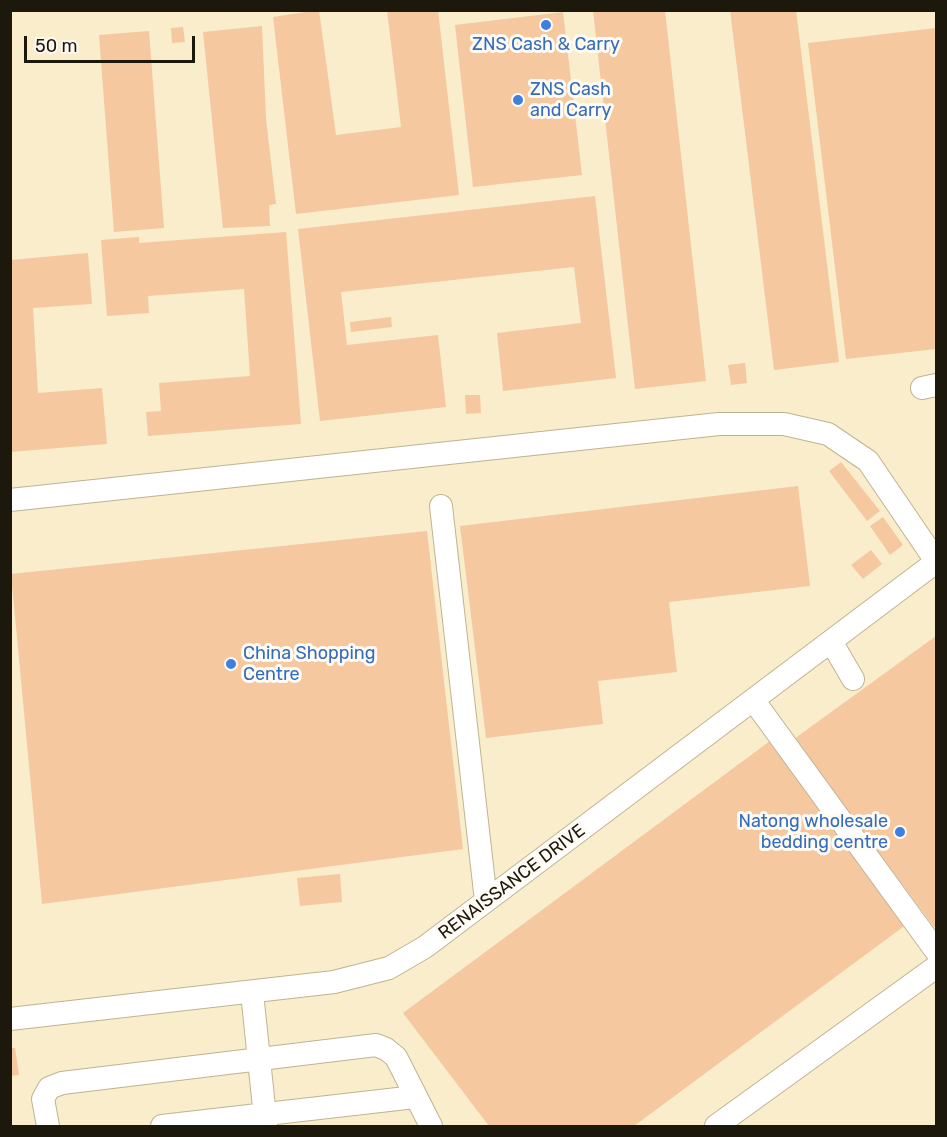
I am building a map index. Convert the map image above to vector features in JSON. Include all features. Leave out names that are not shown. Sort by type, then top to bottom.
[{"type":"street","points":[[10,500],[709,425],[784,424],[828,434],[868,461],[936,561]]},
{"type":"street","points":[[441,506],[486,902]]},
{"type":"street","name":"RENAISSANCE DRIVE","points":[[10,1019],[334,982],[389,968],[425,947],[486,902],[832,643],[936,561]]},
{"type":"street","points":[[832,643],[853,679]]},
{"type":"street","points":[[754,701],[936,951]]},
{"type":"street","points":[[716,1126],[936,968]]},
{"type":"street","points":[[252,993],[266,1121]]},
{"type":"street","points":[[48,1126],[43,1099],[49,1088],[62,1083],[376,1045],[396,1057],[431,1126]]},
{"type":"street","points":[[162,1126],[266,1121],[416,1097]]},
{"type":"building","points":[[319,10],[336,135],[401,127],[387,10],[438,10],[459,195],[296,214],[273,17]]},
{"type":"building","points":[[593,10],[665,10],[706,381],[635,389]]},
{"type":"building","points":[[730,10],[796,10],[839,362],[774,370]]},
{"type":"building","name":"ZNS Cash and Carry","points":[[563,12],[582,175],[473,187],[455,25]]},
{"type":"building","points":[[262,26],[266,119],[276,204],[269,205],[270,226],[223,228],[203,32]]},
{"type":"building","points":[[183,27],[185,42],[172,43],[171,28]]},
{"type":"building","points":[[936,28],[936,349],[846,359],[808,43]]},
{"type":"building","points":[[149,31],[164,228],[114,232],[99,35]]},
{"type":"building","points":[[595,196],[616,378],[503,391],[497,333],[581,323],[574,267],[341,292],[347,345],[438,335],[446,407],[320,421],[298,229]]},
{"type":"building","points":[[286,232],[301,424],[148,436],[146,412],[161,411],[159,383],[250,376],[244,289],[148,296],[149,313],[107,316],[101,240],[139,237],[139,243]]},
{"type":"building","points":[[88,253],[92,304],[33,308],[38,393],[102,388],[107,444],[10,452],[10,260]]},
{"type":"building","points":[[391,317],[392,327],[351,332],[350,322]]},
{"type":"building","points":[[745,363],[747,383],[731,385],[728,365]]},
{"type":"building","points":[[465,395],[480,395],[481,413],[466,414]]},
{"type":"building","points":[[841,462],[880,511],[867,521],[829,471]]},
{"type":"building","points":[[798,486],[810,586],[669,602],[677,672],[598,681],[603,724],[486,738],[460,526]]},
{"type":"building","points":[[883,517],[903,545],[890,555],[870,526]]},
{"type":"building","name":"China Shopping Centre","points":[[427,531],[463,849],[42,904],[11,574]]},
{"type":"building","points":[[871,550],[882,564],[863,579],[851,565]]},
{"type":"building","name":"Natong wholesale bedding centre","points":[[936,636],[936,925],[934,927],[794,739]]},
{"type":"building","points":[[770,741],[907,924],[634,1126],[489,1126],[403,1013]]},
{"type":"building","points":[[340,874],[342,902],[300,906],[297,878]]},
{"type":"building","points":[[10,1048],[15,1048],[19,1075],[10,1076]]},
{"type":"place","name":"ZNS Cash & Carry","points":[[546,25]]},
{"type":"place","name":"ZNS Cash and Carry","points":[[518,100]]},
{"type":"place","name":"China Shopping Centre","points":[[231,664]]},
{"type":"place","name":"Natong wholesale bedding centre","points":[[900,832]]}]
